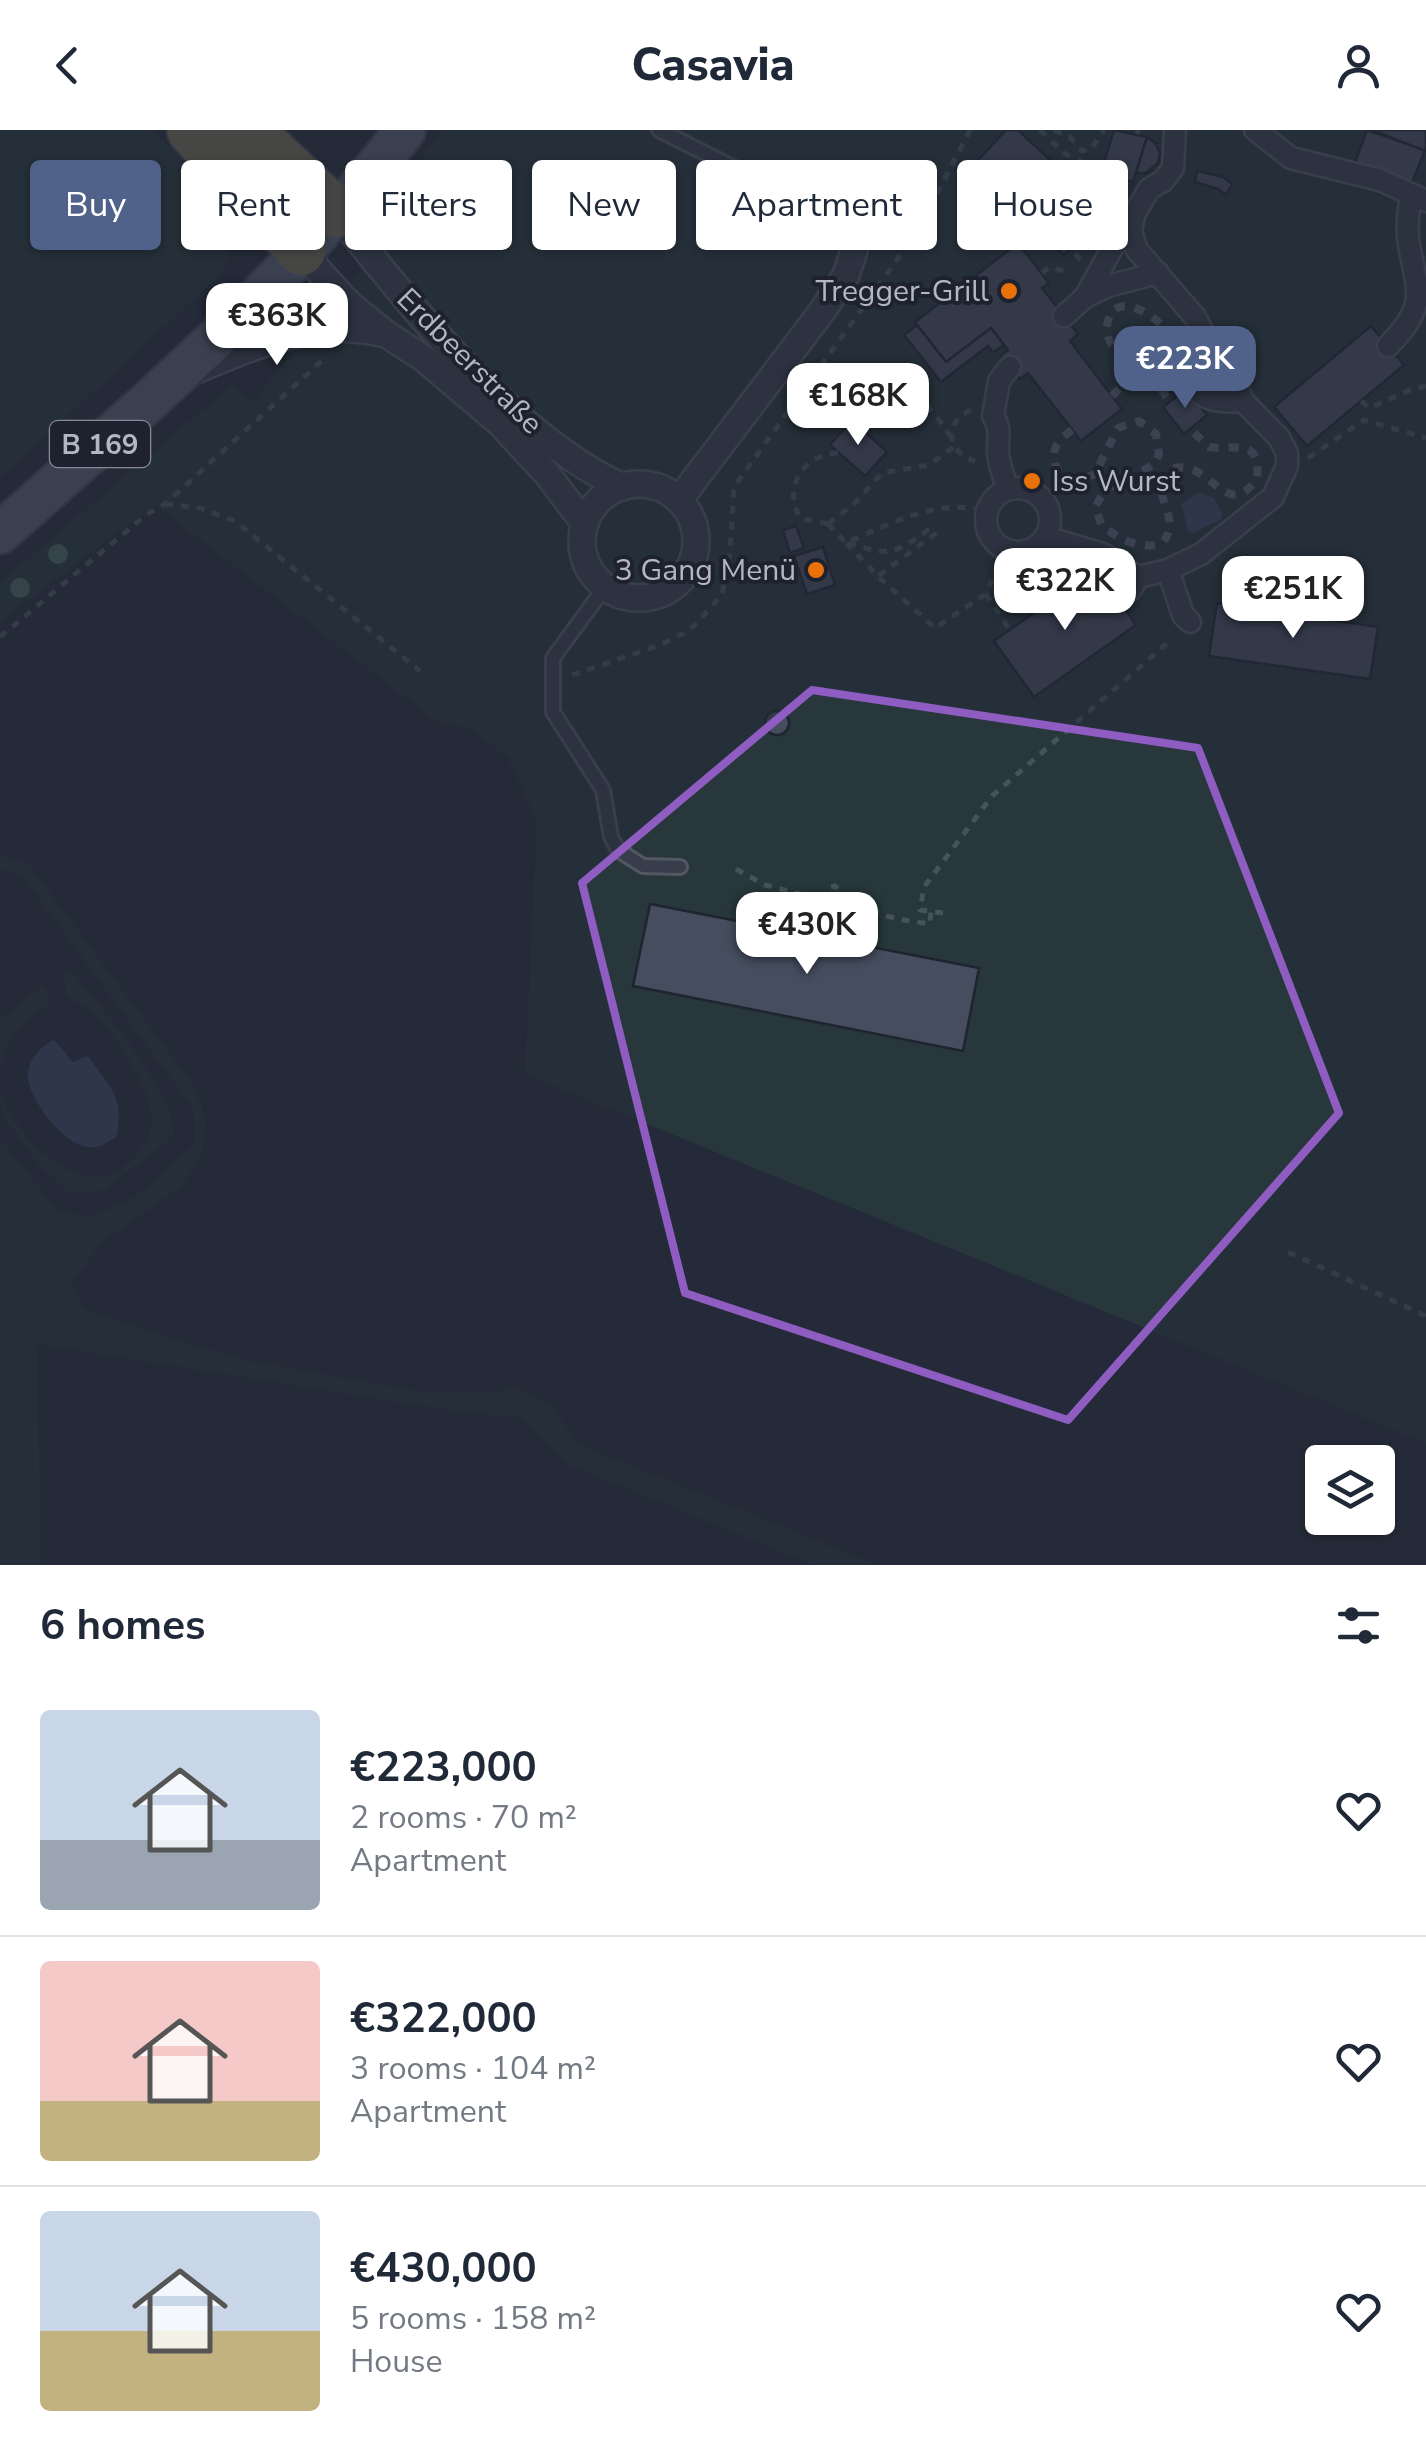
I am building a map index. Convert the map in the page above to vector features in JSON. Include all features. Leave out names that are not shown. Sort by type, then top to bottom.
[{"type":"highway","points":[[190,130],[301,251]]},
{"type":"highway","points":[[244,130],[337,213]]},
{"type":"main road","name":"B 169","points":[[0,533],[168,382],[301,251],[405,130]]},
{"type":"street","points":[[1046,536],[1103,554],[1138,576],[1168,570],[1201,554],[1273,497],[1287,466],[1285,433],[1243,401],[1230,369],[1195,316],[1137,250],[1131,232],[1140,202],[1173,168],[1176,130]]},
{"type":"street","points":[[1255,130],[1291,158],[1380,180],[1418,198],[1408,240],[1422,304],[1403,334],[1388,346]]},
{"type":"street","name":"Erdbeerstraße","points":[[337,213],[454,352],[563,452],[622,486],[653,486],[679,500]]},
{"type":"street","points":[[1064,316],[1089,288],[1114,245],[1131,232]]},
{"type":"street","name":"Erdbeerstraße","points":[[301,251],[349,304],[423,358],[500,423],[547,474],[585,524],[584,556],[593,575],[606,587]]},
{"type":"street","points":[[606,587],[640,598],[662,594],[680,581],[692,562],[696,540],[692,519],[679,500],[823,310],[846,275],[854,251]]},
{"type":"street","points":[[1089,288],[1158,273]]},
{"type":"street","name":"Erdbeerstraße","points":[[168,382],[300,331],[352,326],[386,334]]},
{"type":"street","points":[[1206,338],[1193,377],[1196,389],[1204,398],[1218,403],[1243,401]]},
{"type":"street","points":[[1008,489],[998,448],[1001,436],[992,416],[999,381],[1010,367]]},
{"type":"street","points":[[585,524],[599,501],[622,486]]},
{"type":"street","points":[[1023,488],[1038,494],[1048,506],[1050,522],[1046,536],[1035,548],[1020,553],[1005,550],[993,541],[986,527],[987,511],[994,498],[1008,489],[1023,488]]},
{"type":"street","points":[[1168,570],[1183,615],[1190,622]]},
{"type":"street","points":[[1118,598],[1131,589],[1138,576]]},
{"type":"lane","points":[[660,130],[830,216],[847,232],[854,251]]},
{"type":"lane","points":[[606,587],[554,658],[552,712],[603,790],[611,838],[618,850],[643,866],[680,867]]},
{"type":"path","points":[[1040,130],[1065,154],[1079,160]]},
{"type":"path","points":[[1054,130],[1070,137],[1082,151],[1092,148],[1104,130]]},
{"type":"path","points":[[583,670],[690,630],[722,595],[730,553],[734,487],[920,229],[967,131]]},
{"type":"path","points":[[1042,273],[1050,267],[1089,288]]},
{"type":"path","points":[[0,637],[147,514],[165,504],[338,347]]},
{"type":"path","points":[[859,427],[866,390],[884,378],[900,380],[908,387],[950,436]]},
{"type":"path","points":[[1361,401],[1370,408],[1426,386]]},
{"type":"path","points":[[992,416],[970,410],[952,424],[950,436],[953,448],[962,457],[976,461],[998,448]]},
{"type":"path","points":[[1306,460],[1364,420],[1426,438]]},
{"type":"path","points":[[828,524],[855,503],[882,473],[929,466],[953,448]]},
{"type":"path","points":[[838,452],[822,454],[797,476],[793,493],[800,518],[828,524],[935,628],[986,594],[1005,550]]},
{"type":"path","points":[[165,504],[200,508],[235,522],[420,671]]},
{"type":"path","points":[[846,543],[933,507],[987,511]]},
{"type":"path","points":[[846,543],[888,553],[905,547],[928,530],[936,530],[878,576]]},
{"type":"path","points":[[986,594],[1010,630]]},
{"type":"path","points":[[943,913],[920,910],[924,887],[992,796],[1190,622]]},
{"type":"path","points":[[736,869],[765,885],[820,899],[824,908],[816,949]]},
{"type":"path","points":[[821,926],[860,931],[831,892],[830,887],[835,886],[860,907],[888,918],[930,924],[931,911]]},
{"type":"path","points":[[1288,1252],[1426,1316]]},
{"type":"highlighted area","points":[[812,690],[1198,748],[1339,1113],[1068,1420],[685,1293],[582,883]]},
{"type":"shaded area","points":[[0,130],[152,130],[181,160],[181,250],[229,250],[224,272],[0,477]]},
{"type":"shaded area","points":[[443,130],[1426,130],[1426,1443],[525,1074],[537,820],[507,756],[471,730],[434,719],[155,505],[0,621],[0,583],[231,386],[252,403],[381,250],[512,250],[512,160],[420,160]]},
{"type":"shaded area","points":[[0,855],[29,865],[192,1083],[206,1119],[202,1152],[183,1185],[105,1240],[71,1281],[84,1308],[167,1338],[254,1362],[423,1392],[517,1389],[552,1405],[577,1444],[877,1565],[814,1565],[569,1465],[520,1417],[469,1413],[37,1344],[41,1565],[0,1565],[0,1139],[56,1209],[90,1218],[135,1197],[194,1145],[195,1124],[191,1106],[21,874],[0,870]]},
{"type":"shaded area","points":[[72,972],[149,1073],[171,1117],[174,1134],[101,1191],[69,1192],[40,1166],[1,1113],[0,1019],[42,987],[51,1003],[17,1029],[3,1056],[3,1098],[18,1125],[56,1162],[85,1176],[116,1172],[145,1145],[152,1119],[145,1091],[111,1033],[91,1012],[67,997],[64,976]]},
{"type":"water","points":[[1199,492],[1214,498],[1223,515],[1193,533],[1188,530],[1181,504]]},
{"type":"water","points":[[54,1040],[73,1062],[88,1056],[114,1094],[119,1113],[116,1137],[102,1145],[87,1147],[68,1138],[34,1097],[28,1077],[32,1059]]},
{"type":"building","points":[[1006,130],[1018,130],[1050,160],[978,160]]},
{"type":"building","points":[[1114,130],[1147,137],[1133,182],[1128,181],[1128,160],[1105,160]]},
{"type":"building","points":[[1367,130],[1425,150],[1411,185],[1355,162]]},
{"type":"building","points":[[1373,130],[1426,130],[1426,151],[1397,140]]},
{"type":"building","points":[[1147,137],[1160,153],[1158,163],[1146,173],[1136,173]]},
{"type":"building","points":[[1197,171],[1223,177],[1232,184],[1226,195],[1195,182]]},
{"type":"building","points":[[1009,250],[1023,250],[1049,283],[1042,288],[1078,334],[1070,341],[1122,409],[1081,441],[1028,373],[1020,379],[1001,355],[1008,350],[991,328],[946,362],[915,322]]},
{"type":"building","points":[[917,325],[946,362],[991,328],[1004,345],[993,352],[988,346],[941,382],[904,335]]},
{"type":"building","points":[[1371,326],[1404,365],[1307,446],[1274,407]]},
{"type":"building","points":[[1186,389],[1207,415],[1184,434],[1163,407]]},
{"type":"building","points":[[852,420],[887,452],[865,476],[830,445]]},
{"type":"building","points":[[796,526],[804,548],[790,553],[783,530]]},
{"type":"building","points":[[823,547],[835,585],[807,594],[794,556]]},
{"type":"building","points":[[1097,568],[1136,625],[1034,697],[994,641]]},
{"type":"building","points":[[1217,603],[1378,627],[1370,679],[1209,656]]},
{"type":"building","points":[[777,711],[789,723],[777,735],[765,723]]},
{"type":"building","points":[[650,904],[979,968],[963,1051],[633,986]]},
{"type":"railway","points":[[1112,396],[1123,385],[1127,370],[1108,338],[1107,326],[1111,314],[1126,306],[1146,313],[1169,334],[1160,387],[1169,402]]},
{"type":"railway","points":[[1072,430],[1057,444],[1054,461],[1060,474],[1077,481],[1095,474],[1118,428],[1139,421],[1156,434],[1159,454],[1155,464],[1105,490],[1095,507],[1102,526],[1123,539],[1146,546],[1162,543],[1168,533],[1170,524],[1161,486],[1171,469],[1197,471],[1235,495],[1257,479],[1251,451],[1209,447],[1190,429]]},
{"type":"place","name":"Tregger-Grill","points":[[1009,291]]},
{"type":"place","name":"Iss Wurst","points":[[1032,481]]},
{"type":"place","name":"3 Gang Menü","points":[[816,570]]}]
